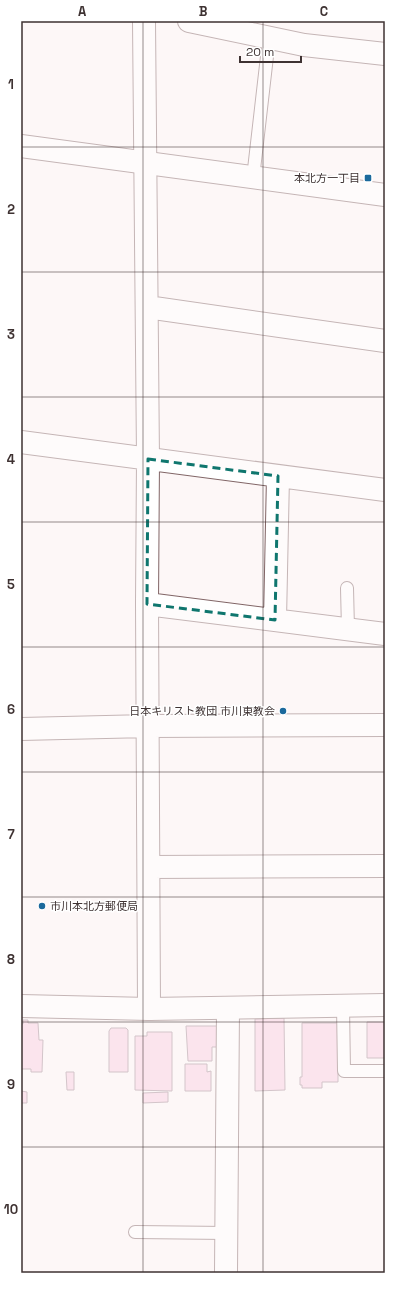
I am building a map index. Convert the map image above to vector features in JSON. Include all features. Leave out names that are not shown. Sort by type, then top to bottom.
[{"type":"street","points":[[144,21],[148,459],[147,604],[149,1009]]},
{"type":"street","points":[[189,21],[304,45],[385,54]]},
{"type":"street","points":[[21,146],[385,195]]},
{"type":"street","points":[[147,307],[385,341]]},
{"type":"street","points":[[21,442],[385,490]]},
{"type":"street","points":[[275,620],[278,476]]},
{"type":"street","points":[[147,604],[385,634]]},
{"type":"street","points":[[21,728],[385,725]]},
{"type":"street","points":[[149,867],[385,866]]},
{"type":"street","points":[[21,1006],[149,1009],[385,1005]]},
{"type":"street","points":[[226,1273],[228,1008]]},
{"type":"lane","points":[[253,178],[269,38]]},
{"type":"lane","points":[[347,588],[348,629]]},
{"type":"lane","points":[[343,1006],[344,1071],[385,1071]]},
{"type":"lane","points":[[135,1232],[227,1233]]},
{"type":"highlighted area","points":[[148,459],[278,476],[275,620],[147,604]]},
{"type":"building","points":[[284,1018],[285,1090],[255,1091],[255,1019]]},
{"type":"building","points":[[23,1020],[28,1020],[28,1023],[38,1023],[39,1040],[43,1040],[42,1072],[31,1072],[31,1069],[21,1069],[21,1024],[23,1024]]},
{"type":"building","points":[[367,1022],[385,1022],[385,1058],[367,1058]]},
{"type":"building","points":[[302,1023],[338,1023],[338,1082],[322,1082],[322,1088],[302,1088],[302,1085],[300,1085],[300,1077],[302,1077]]},
{"type":"building","points":[[186,1026],[217,1026],[218,1047],[212,1047],[212,1061],[188,1061]]},
{"type":"building","points":[[111,1028],[126,1028],[128,1030],[128,1072],[109,1072],[109,1031]]},
{"type":"building","points":[[147,1032],[172,1032],[172,1091],[135,1090],[135,1036],[147,1036]]},
{"type":"building","points":[[185,1064],[207,1064],[207,1072],[211,1071],[211,1091],[185,1091]]},
{"type":"building","points":[[66,1072],[74,1072],[74,1090],[67,1090]]},
{"type":"building","points":[[21,1091],[27,1092],[27,1103],[21,1103]]},
{"type":"building","points":[[168,1092],[168,1102],[143,1103],[143,1093]]},
{"type":"place","name":"本北方一丁目","points":[[368,178]]},
{"type":"place","name":"日本キリスト教団 市川東教会","points":[[283,711]]},
{"type":"place","name":"市川本北方郵便局","points":[[42,906]]}]
